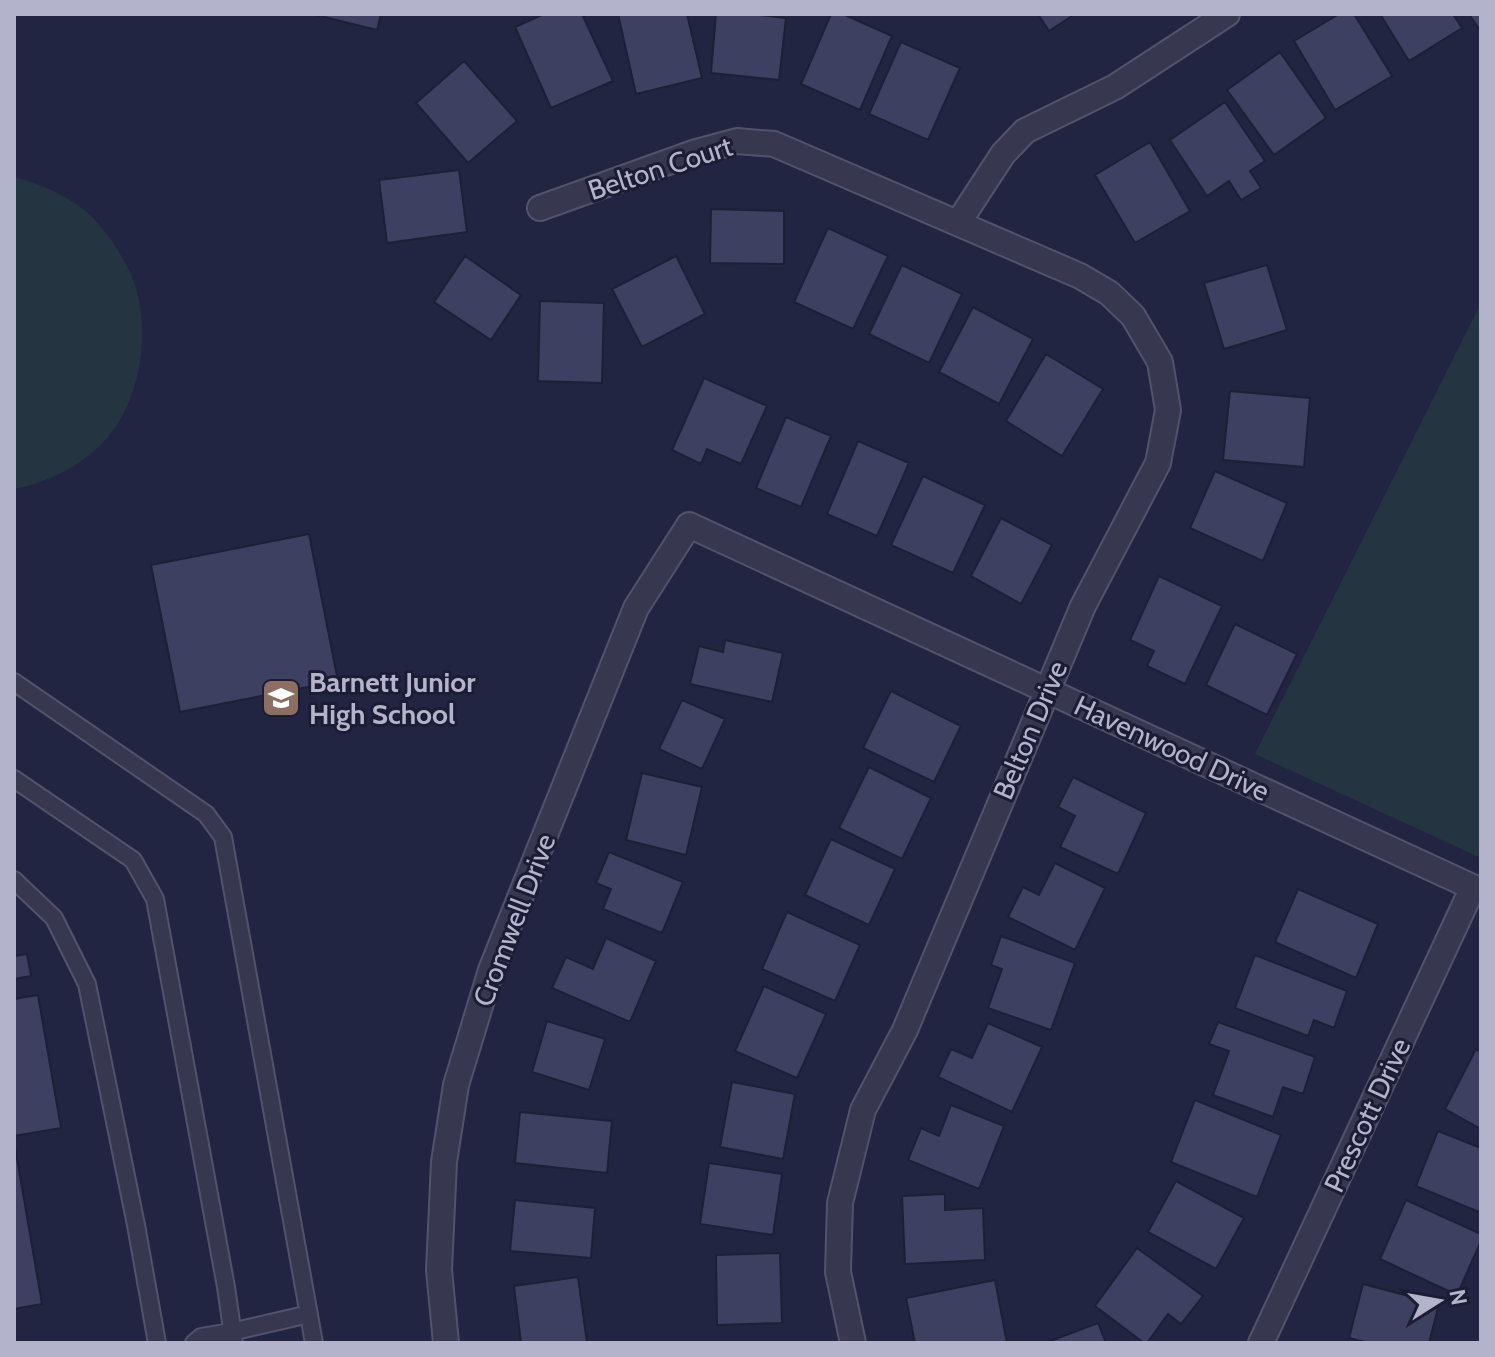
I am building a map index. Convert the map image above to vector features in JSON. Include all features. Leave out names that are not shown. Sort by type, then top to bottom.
[{"type":"street","points":[[958,223],[1003,154],[1025,131],[1115,87],[1219,16]]},
{"type":"street","name":"Belton Court","points":[[540,208],[696,152],[737,141],[774,144],[958,223]]},
{"type":"street","name":"Belton Drive","points":[[853,1343],[838,1272],[840,1203],[863,1110],[905,1030],[1083,606],[1158,463],[1168,410],[1160,362],[1133,316],[1109,293],[1080,276],[958,223]]},
{"type":"street","name":"Havenwood Drive","points":[[689,525],[1477,889]]},
{"type":"street","name":"Cromwell Drive","points":[[446,1343],[439,1270],[444,1162],[456,1085],[491,970],[636,608],[689,525]]},
{"type":"street","name":"Prescott Drive","points":[[1261,1343],[1477,889]]},
{"type":"lane","points":[[14,682],[206,814],[223,837],[314,1343]]},
{"type":"lane","points":[[14,779],[133,860],[155,899],[233,1337]]},
{"type":"lane","points":[[14,880],[54,918],[87,984],[157,1343]]},
{"type":"lane","points":[[194,1343],[201,1337],[233,1337],[309,1314]]},
{"type":"shaded area","points":[[14,177],[64,196],[97,222],[111,240],[130,272],[137,292],[142,346],[140,365],[129,401],[122,417],[103,443],[55,476],[14,489]]},
{"type":"shaded area","points":[[1481,303],[1481,858],[1255,754]]},
{"type":"building","points":[[312,14],[381,14],[377,30]]},
{"type":"building","points":[[544,14],[582,14],[613,81],[551,108],[515,27]]},
{"type":"building","points":[[618,14],[687,14],[702,78],[636,94]]},
{"type":"building","points":[[716,14],[786,18],[779,80],[711,73]]},
{"type":"building","points":[[831,14],[843,14],[892,36],[860,110],[801,84]]},
{"type":"building","points":[[1038,14],[1075,14],[1049,31]]},
{"type":"building","points":[[1339,14],[1354,14],[1392,76],[1335,110],[1294,41]]},
{"type":"building","points":[[1380,14],[1453,14],[1462,28],[1409,61]]},
{"type":"building","points":[[1469,14],[1481,14],[1481,28],[1479,29]]},
{"type":"building","points":[[901,42],[960,68],[928,140],[869,114]]},
{"type":"building","points":[[1280,52],[1326,118],[1274,155],[1227,90]]},
{"type":"building","points":[[464,61],[517,121],[468,163],[416,103]]},
{"type":"building","points":[[1225,102],[1265,161],[1250,171],[1261,188],[1241,200],[1229,181],[1207,196],[1170,140]]},
{"type":"building","points":[[1150,142],[1190,211],[1135,243],[1095,175]]},
{"type":"building","points":[[459,170],[467,232],[387,243],[379,180]]},
{"type":"building","points":[[711,209],[784,211],[784,264],[710,263]]},
{"type":"building","points":[[828,228],[888,256],[853,329],[794,302]]},
{"type":"building","points":[[465,256],[521,295],[491,340],[434,302]]},
{"type":"building","points":[[676,256],[705,314],[642,347],[612,289]]},
{"type":"building","points":[[902,265],[962,294],[929,363],[869,334]]},
{"type":"building","points":[[1267,265],[1287,330],[1224,349],[1204,283]]},
{"type":"building","points":[[540,301],[604,303],[602,383],[538,381]]},
{"type":"building","points":[[973,307],[1033,339],[999,404],[939,372]]},
{"type":"building","points":[[1046,354],[1103,389],[1062,456],[1006,421]]},
{"type":"building","points":[[704,378],[767,406],[741,464],[707,449],[701,464],[672,450]]},
{"type":"building","points":[[1230,391],[1310,398],[1304,467],[1223,460]]},
{"type":"building","points":[[786,417],[831,436],[801,507],[756,488]]},
{"type":"building","points":[[858,441],[909,463],[877,536],[827,514]]},
{"type":"building","points":[[1215,471],[1287,503],[1263,561],[1190,528]]},
{"type":"building","points":[[923,476],[985,505],[953,573],[891,545]]},
{"type":"building","points":[[1001,518],[1052,545],[1021,604],[971,576]]},
{"type":"building","points":[[309,534],[338,681],[180,712],[151,565]]},
{"type":"building","points":[[1159,576],[1222,606],[1185,684],[1147,666],[1154,651],[1130,640]]},
{"type":"building","points":[[1235,624],[1297,654],[1267,715],[1206,685]]},
{"type":"building","points":[[725,640],[783,653],[772,702],[690,684],[699,646],[723,652]]},
{"type":"building","points":[[891,691],[961,726],[934,782],[863,748]]},
{"type":"building","points":[[682,700],[725,719],[702,769],[659,749]]},
{"type":"building","points":[[869,767],[931,798],[902,859],[839,828]]},
{"type":"building","points":[[642,773],[702,787],[686,855],[626,840]]},
{"type":"building","points":[[1073,777],[1146,813],[1118,874],[1060,847],[1075,816],[1058,807]]},
{"type":"building","points":[[831,839],[895,869],[869,925],[805,895]]},
{"type":"building","points":[[609,852],[683,882],[662,933],[603,909],[611,889],[596,883]]},
{"type":"building","points":[[1055,863],[1105,888],[1075,950],[1008,917],[1023,887],[1039,895]]},
{"type":"building","points":[[1298,889],[1378,924],[1356,978],[1275,942]]},
{"type":"building","points":[[787,912],[860,945],[835,1001],[762,969]]},
{"type":"building","points":[[1001,936],[1075,963],[1051,1030],[988,1008],[1002,969],[991,965]]},
{"type":"building","points":[[606,938],[656,961],[630,1022],[552,988],[566,957],[593,969]]},
{"type":"building","points":[[27,954],[31,976],[14,979],[14,956]]},
{"type":"building","points":[[1255,955],[1347,991],[1334,1028],[1314,1020],[1308,1036],[1235,1008]]},
{"type":"building","points":[[764,986],[826,1014],[797,1078],[735,1051]]},
{"type":"building","points":[[38,995],[61,1128],[14,1136],[14,999]]},
{"type":"building","points":[[547,1021],[605,1039],[589,1090],[532,1072]]},
{"type":"building","points":[[1218,1022],[1315,1057],[1303,1094],[1283,1087],[1273,1117],[1213,1095],[1229,1051],[1209,1044]]},
{"type":"building","points":[[988,1023],[1042,1047],[1012,1112],[938,1077],[951,1049],[972,1058]]},
{"type":"building","points":[[1476,1049],[1481,1052],[1481,1129],[1445,1109]]},
{"type":"building","points":[[732,1082],[795,1094],[783,1159],[720,1147]]},
{"type":"building","points":[[1195,1100],[1281,1135],[1257,1197],[1171,1162]]},
{"type":"building","points":[[951,1105],[1004,1126],[979,1189],[908,1160],[921,1128],[939,1136]]},
{"type":"building","points":[[520,1112],[612,1121],[607,1173],[515,1163]]},
{"type":"building","points":[[1438,1131],[1481,1148],[1479,1212],[1416,1186]]},
{"type":"building","points":[[14,1141],[42,1304],[14,1309]]},
{"type":"building","points":[[709,1163],[782,1174],[773,1235],[700,1224]]},
{"type":"building","points":[[1176,1181],[1244,1218],[1216,1269],[1148,1232]]},
{"type":"building","points":[[945,1194],[945,1210],[983,1208],[985,1260],[905,1264],[902,1196]]},
{"type":"building","points":[[515,1200],[595,1208],[591,1258],[510,1251]]},
{"type":"building","points":[[1406,1200],[1481,1234],[1481,1241],[1457,1295],[1380,1259]]},
{"type":"building","points":[[1137,1248],[1203,1296],[1181,1324],[1168,1314],[1147,1343],[1095,1306]]},
{"type":"building","points":[[780,1253],[782,1323],[717,1325],[716,1255]]},
{"type":"building","points":[[578,1277],[587,1343],[521,1343],[514,1286]]},
{"type":"building","points":[[995,1280],[1007,1343],[915,1343],[906,1298]]},
{"type":"building","points":[[1363,1284],[1439,1304],[1429,1343],[1369,1343],[1349,1338]]},
{"type":"building","points":[[1098,1323],[1106,1343],[1045,1343]]},
{"type":"place","name":"Barnett Junior High School","points":[[281,698]]}]
